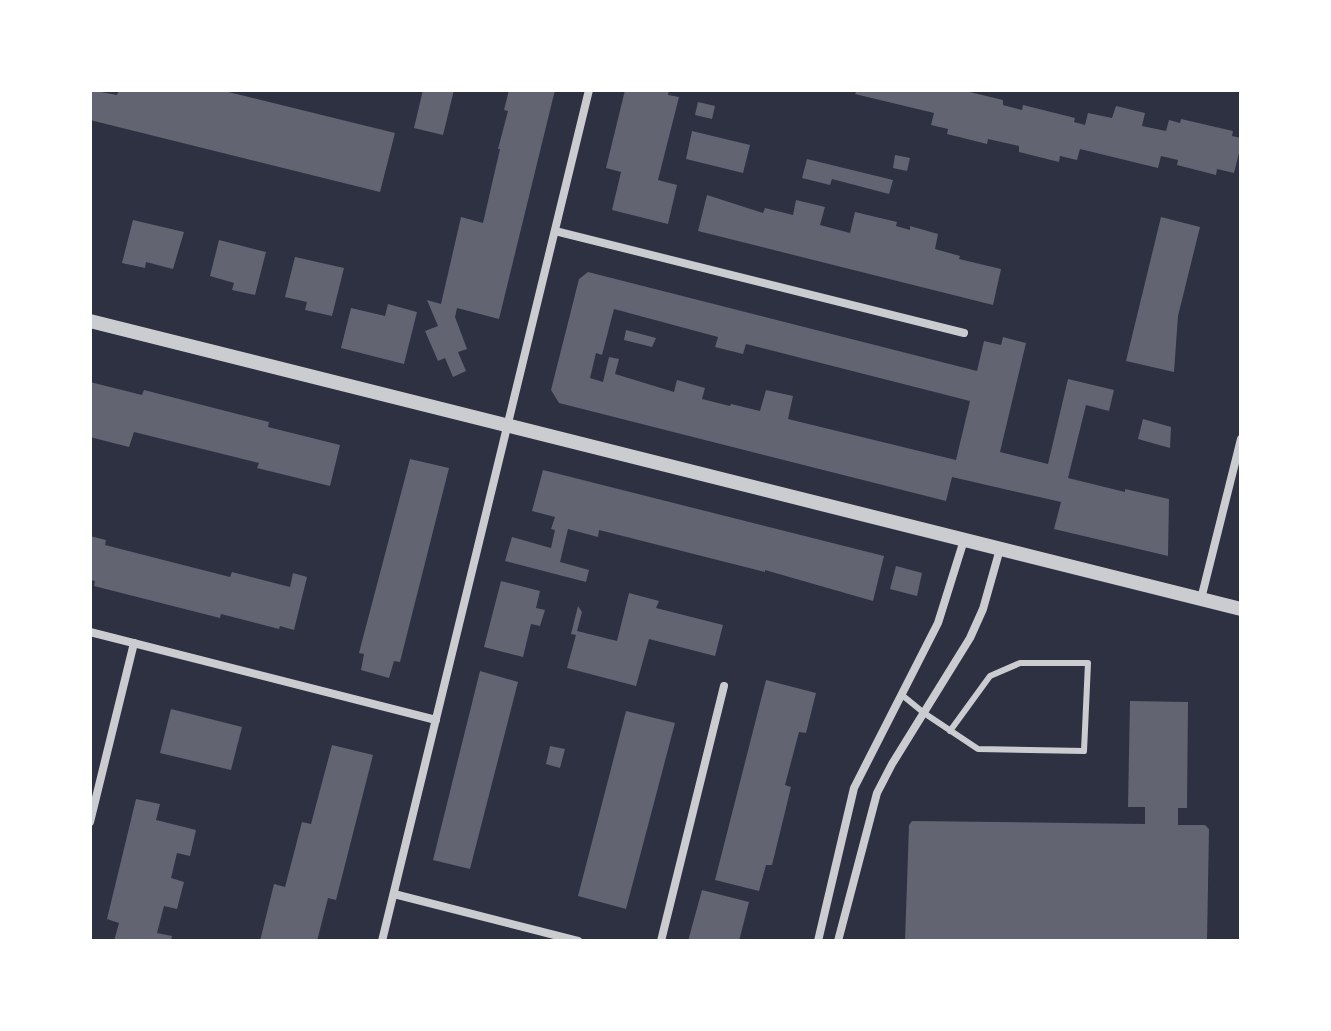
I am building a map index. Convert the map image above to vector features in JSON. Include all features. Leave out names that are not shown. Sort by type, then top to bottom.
[{"type":"street","points":[[382,941],[589,90]]},
{"type":"street","points":[[555,231],[964,333]]},
{"type":"street","points":[[90,321],[1241,609]]},
{"type":"street","points":[[1201,599],[1241,439]]},
{"type":"street","points":[[818,941],[854,788],[946,605],[964,540]]},
{"type":"street","points":[[838,941],[877,793],[977,624],[1000,549]]},
{"type":"street","points":[[90,632],[436,720]]},
{"type":"street","points":[[90,822],[134,643]]},
{"type":"street","points":[[661,941],[724,686]]},
{"type":"street","points":[[394,894],[578,941]]},
{"type":"lane","points":[[902,695],[924,713],[950,731],[978,749],[1084,751],[1088,663],[1020,663],[990,676],[950,731]]},
{"type":"building","points":[[90,90],[117,95],[119,90],[220,90],[395,133],[380,192],[90,120]]},
{"type":"building","points":[[423,90],[454,90],[443,135],[414,128]]},
{"type":"building","points":[[509,90],[555,90],[499,319],[457,308],[455,317],[467,349],[458,352],[466,371],[453,377],[445,358],[438,361],[425,331],[438,326],[427,300],[441,304],[461,217],[483,223],[508,111],[504,110]]},
{"type":"building","points":[[625,90],[669,90],[668,95],[679,97],[658,180],[677,185],[668,224],[612,210],[621,172],[606,168]]},
{"type":"building","points":[[857,90],[961,90],[1003,100],[1003,105],[1022,110],[1023,105],[1075,118],[1074,122],[1085,125],[1088,113],[1112,118],[1116,106],[1145,113],[1142,126],[1166,131],[1169,120],[1180,123],[1181,119],[1233,131],[1232,136],[1241,138],[1241,145],[1234,173],[1217,169],[1216,175],[1177,165],[1178,160],[1161,156],[1158,168],[1080,149],[1077,160],[1060,156],[1059,162],[1019,152],[1019,146],[988,139],[987,144],[947,134],[948,129],[931,125],[934,113],[855,94]]},
{"type":"building","points":[[698,102],[715,106],[712,119],[695,115]]},
{"type":"building","points":[[692,131],[750,145],[743,173],[686,159]]},
{"type":"building","points":[[895,155],[910,158],[907,171],[893,168]]},
{"type":"building","points":[[807,159],[893,180],[889,194],[832,179],[830,185],[802,178]]},
{"type":"building","points":[[707,195],[763,213],[765,208],[793,215],[796,200],[825,207],[820,225],[850,233],[855,212],[897,222],[896,226],[910,230],[910,226],[938,234],[935,249],[960,256],[959,259],[1001,269],[993,305],[698,231]]},
{"type":"building","points":[[1161,217],[1200,227],[1178,316],[1174,372],[1126,361]]},
{"type":"building","points":[[133,220],[184,232],[173,269],[146,262],[145,268],[122,263]]},
{"type":"building","points":[[219,240],[266,252],[255,295],[232,290],[234,283],[210,276]]},
{"type":"building","points":[[295,257],[344,268],[332,316],[305,310],[307,302],[285,297]]},
{"type":"building","points":[[588,272],[977,371],[984,341],[1001,345],[1003,337],[1026,343],[1000,452],[1048,464],[1068,379],[1114,390],[1109,411],[1086,405],[1068,478],[1169,499],[1168,556],[1054,529],[1061,502],[952,477],[946,501],[559,403],[551,390],[579,279]],"holes":[[[614,309],[718,337],[715,347],[743,354],[746,344],[970,401],[956,460],[788,419],[793,396],[766,390],[760,411],[730,406],[702,399],[705,388],[677,380],[674,392],[615,374],[619,359],[609,357],[603,382],[590,378],[596,353],[602,355]]]},
{"type":"building","points":[[388,304],[417,312],[404,364],[341,348],[351,308],[385,316]]},
{"type":"building","points":[[626,330],[656,338],[652,347],[624,340]]},
{"type":"building","points":[[90,382],[142,395],[144,390],[269,422],[268,427],[340,445],[330,486],[257,468],[259,463],[134,432],[129,447],[90,437]]},
{"type":"building","points":[[1143,419],[1171,427],[1170,448],[1138,439]]},
{"type":"building","points":[[410,459],[449,468],[400,662],[394,661],[389,678],[361,670],[364,654],[359,653]]},
{"type":"building","points":[[543,470],[884,556],[873,601],[765,570],[599,530],[598,537],[568,529],[560,562],[589,570],[586,582],[505,561],[512,537],[551,548],[555,530],[551,529],[555,517],[532,511]]},
{"type":"building","points":[[90,536],[106,540],[105,545],[230,577],[232,572],[290,587],[293,573],[307,577],[294,630],[221,614],[220,618],[94,586],[95,581],[90,580]]},
{"type":"building","points":[[896,566],[922,573],[917,596],[890,589]]},
{"type":"building","points":[[501,581],[540,591],[536,608],[545,610],[540,626],[531,624],[523,657],[484,647]]},
{"type":"building","points":[[629,593],[659,601],[656,608],[723,625],[715,656],[649,639],[636,686],[567,668],[576,635],[571,634],[578,606],[582,612],[577,631],[617,641]]},
{"type":"building","points":[[480,671],[518,682],[470,869],[433,860]]},
{"type":"building","points":[[766,680],[816,693],[806,733],[799,732],[785,785],[791,787],[772,865],[766,865],[759,891],[715,880]]},
{"type":"building","points":[[1130,701],[1188,702],[1187,808],[1178,808],[1178,825],[1205,825],[1209,829],[1207,941],[905,941],[909,825],[912,821],[1145,824],[1145,807],[1128,807]]},
{"type":"building","points":[[171,709],[242,727],[231,770],[160,753]]},
{"type":"building","points":[[626,711],[675,723],[626,909],[578,896]]},
{"type":"building","points":[[332,745],[373,755],[336,900],[328,898],[317,941],[260,941],[274,884],[285,887],[302,822],[311,824]]},
{"type":"building","points":[[550,746],[565,749],[560,768],[546,764]]},
{"type":"building","points":[[136,799],[160,804],[156,820],[196,830],[190,856],[177,853],[171,878],[184,882],[177,909],[164,906],[157,933],[172,936],[171,941],[114,941],[119,923],[107,919]]},
{"type":"building","points":[[702,890],[749,902],[739,941],[688,941]]}]
